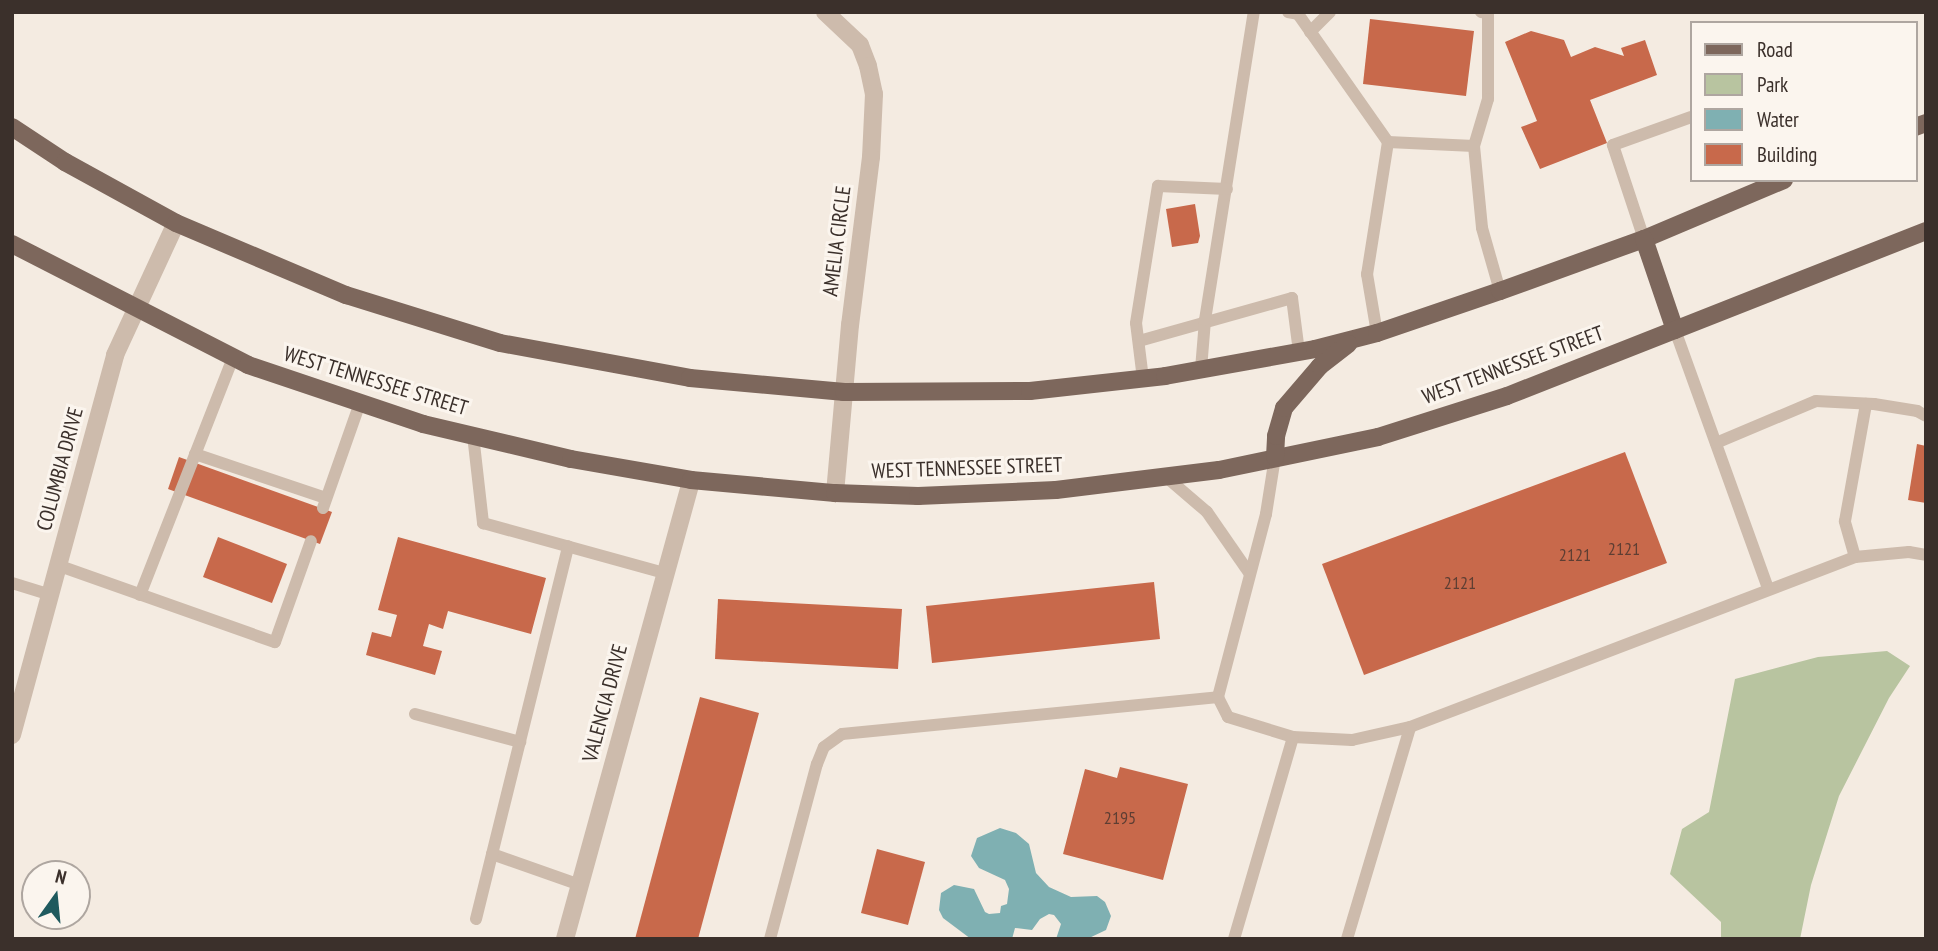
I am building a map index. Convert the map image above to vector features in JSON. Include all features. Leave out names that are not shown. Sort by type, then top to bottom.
[{"type":"main road","points":[[12,127],[65,162],[176,223],[346,295],[499,343],[690,379],[844,392],[1030,391],[1143,379],[1299,352],[1377,334],[1644,239],[1761,185]]},
{"type":"main road","name":"WEST TENNESSEE STREET","points":[[12,244],[233,358],[423,424],[571,459],[691,480],[835,493],[918,496],[1056,490],[1219,470],[1378,437],[1494,400],[1926,231]]},
{"type":"main road","points":[[1644,239],[1675,330]]},
{"type":"main road","points":[[1275,457],[1276,436],[1284,408],[1320,366],[1353,339]]},
{"type":"street","name":"AMELIA CIRCLE","points":[[825,12],[860,45],[874,94],[871,157],[835,493]]},
{"type":"street","name":"COLUMBIA DRIVE","points":[[12,735],[115,355],[176,223]]},
{"type":"street","name":"VALENCIA DRIVE","points":[[565,939],[691,480]]},
{"type":"lane","points":[[1201,369],[1205,320],[1254,12]]},
{"type":"lane","points":[[1288,12],[1298,14],[1388,142],[1367,274],[1377,334]]},
{"type":"lane","points":[[1310,32],[1330,12]]},
{"type":"lane","points":[[1481,12],[1488,13],[1488,99],[1474,146],[1482,228],[1500,291]]},
{"type":"lane","points":[[1644,239],[1614,145],[1689,118]]},
{"type":"lane","points":[[1388,142],[1474,146]]},
{"type":"lane","points":[[1143,379],[1136,323],[1158,186],[1227,190]]},
{"type":"lane","points":[[1139,341],[1205,320],[1293,298],[1299,352]]},
{"type":"lane","points":[[1675,330],[1769,588]]},
{"type":"lane","points":[[140,594],[233,358]]},
{"type":"lane","points":[[1716,443],[1816,401],[1866,404],[1917,411],[1926,416]]},
{"type":"lane","points":[[195,454],[325,503],[360,403]]},
{"type":"lane","points":[[1855,557],[1845,521],[1866,404]]},
{"type":"lane","points":[[473,435],[483,523],[664,573]]},
{"type":"lane","points":[[1275,457],[1266,514],[1217,697],[1228,717],[1293,737],[1352,740],[1410,727],[1855,557],[1909,552],[1926,555]]},
{"type":"lane","points":[[1166,476],[1207,512],[1250,574]]},
{"type":"lane","points":[[57,565],[275,642],[311,541]]},
{"type":"lane","points":[[476,919],[568,546]]},
{"type":"lane","points":[[12,583],[49,594]]},
{"type":"lane","points":[[770,939],[817,764],[824,747],[842,734],[1217,697]]},
{"type":"lane","points":[[415,714],[520,742]]},
{"type":"lane","points":[[1347,939],[1410,727]]},
{"type":"lane","points":[[1234,939],[1293,737]]},
{"type":"lane","points":[[492,855],[580,885]]},
{"type":"green space","points":[[1887,651],[1910,666],[1889,698],[1839,796],[1811,885],[1800,939],[1721,939],[1721,922],[1670,874],[1682,829],[1709,812],[1735,679],[1818,657]]},
{"type":"water","points":[[1000,828],[1016,833],[1029,844],[1036,873],[1049,887],[1071,897],[1097,896],[1105,902],[1111,916],[1106,930],[1087,939],[1056,939],[1061,924],[1054,915],[1049,914],[1040,919],[1032,930],[1015,928],[1012,939],[971,939],[943,918],[939,910],[941,893],[954,885],[974,889],[985,912],[989,914],[1000,913],[1001,906],[1007,904],[1009,889],[1005,880],[979,868],[971,856],[977,838]]},
{"type":"building","points":[[1370,19],[1474,31],[1466,96],[1363,84]]},
{"type":"building","points":[[1531,31],[1564,40],[1571,57],[1595,47],[1624,56],[1621,48],[1645,40],[1657,75],[1590,100],[1607,143],[1540,169],[1521,127],[1537,121],[1505,42]]},
{"type":"building","points":[[1195,204],[1200,236],[1198,243],[1172,247],[1166,209]]},
{"type":"building","points":[[1917,444],[1926,446],[1926,503],[1908,500]]},
{"type":"building","points":[[1625,452],[1667,563],[1364,675],[1322,564]]},
{"type":"building","points":[[179,457],[332,512],[320,544],[168,489]]},
{"type":"building","points":[[218,537],[287,564],[272,603],[203,577]]},
{"type":"building","points":[[398,537],[546,578],[531,634],[448,611],[443,629],[429,624],[423,646],[442,651],[435,675],[366,655],[372,632],[391,637],[397,615],[378,610]]},
{"type":"building","points":[[1154,582],[1160,639],[932,663],[926,606]]},
{"type":"building","points":[[718,599],[902,609],[898,669],[715,659]]},
{"type":"building","points":[[700,697],[759,713],[698,939],[635,939]]},
{"type":"building","points":[[1120,767],[1188,784],[1163,880],[1063,854],[1085,769],[1117,778]]},
{"type":"building","points":[[877,849],[925,862],[908,925],[861,913]]}]
